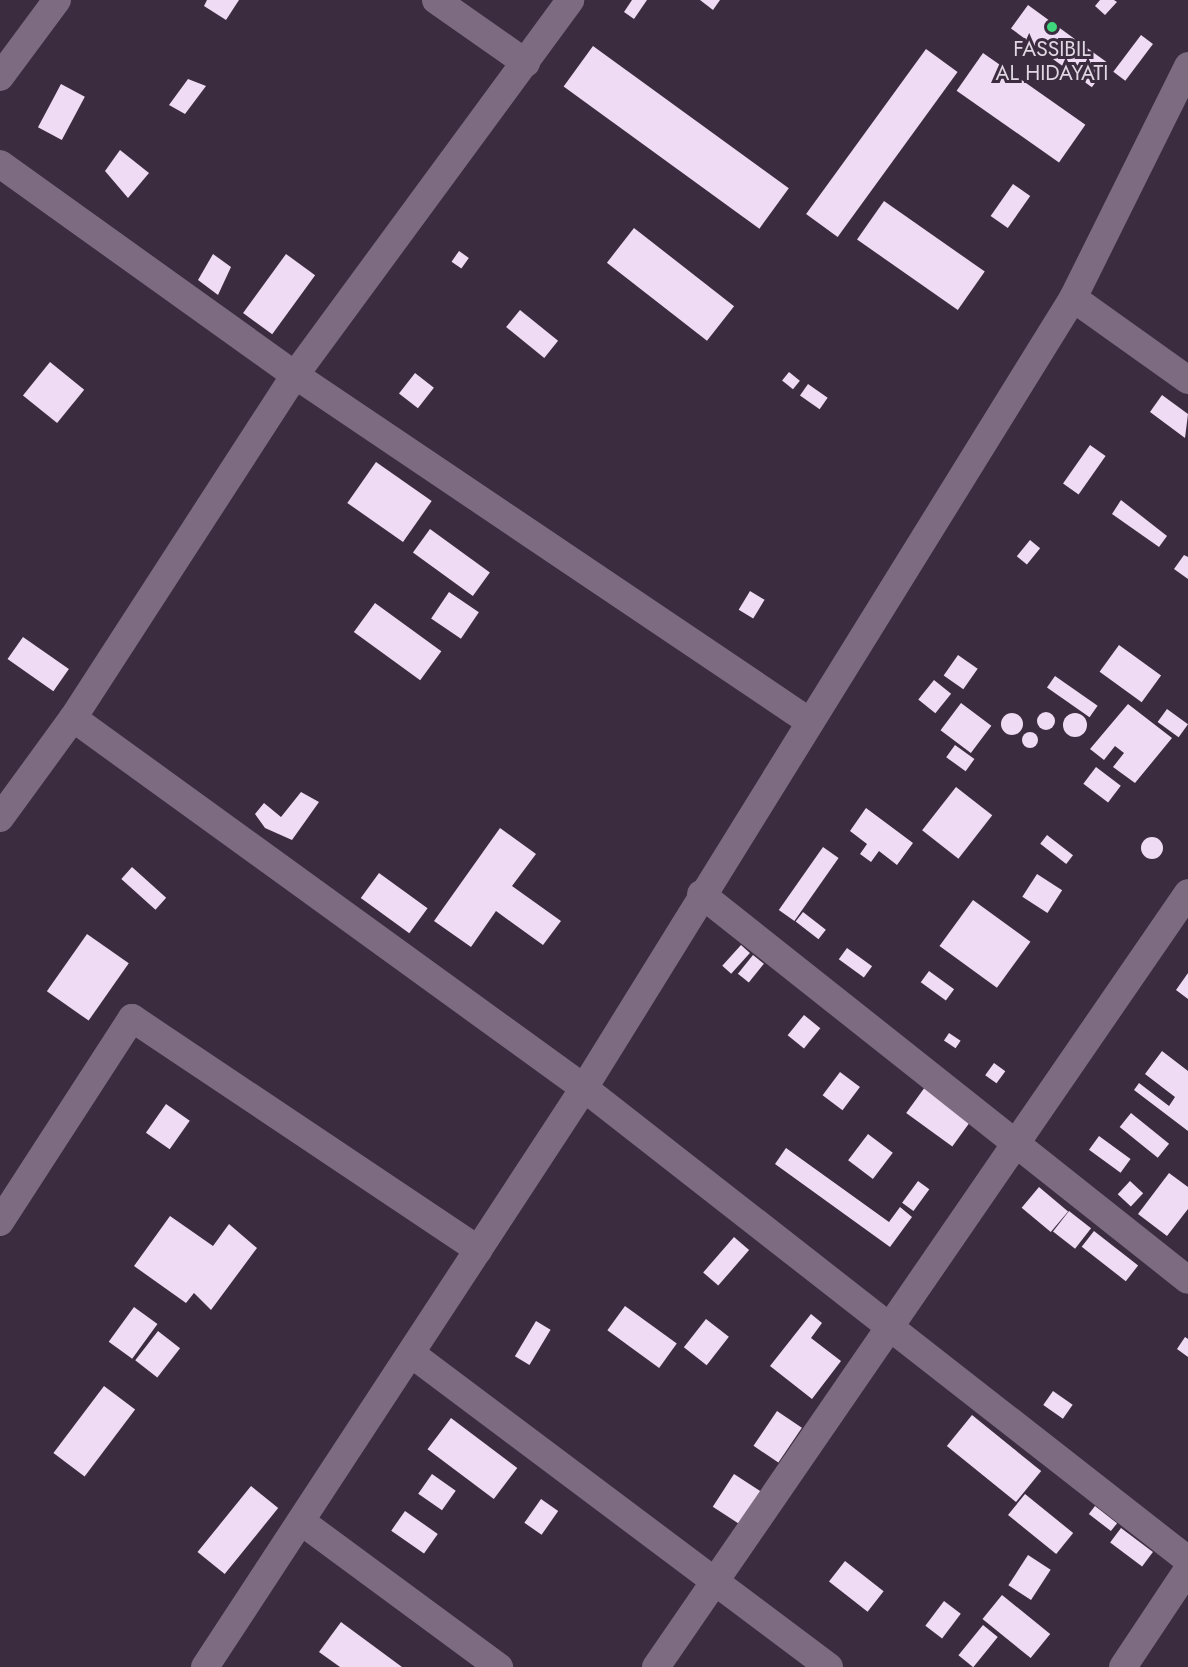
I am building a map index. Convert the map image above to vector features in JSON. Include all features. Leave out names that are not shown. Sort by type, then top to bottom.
[{"type":"street","points":[[0,77],[57,0]]},
{"type":"street","points":[[436,0],[526,63]]},
{"type":"street","points":[[0,818],[73,718],[295,375],[570,0]]},
{"type":"street","points":[[205,1667],[413,1355],[584,1088],[701,894],[1073,298],[1188,66]]},
{"type":"street","points":[[0,164],[295,375],[810,722]]},
{"type":"street","points":[[1073,298],[1188,380]]},
{"type":"street","points":[[73,718],[584,1088],[1188,1560]]},
{"type":"street","points":[[656,1667],[1188,893]]},
{"type":"street","points":[[701,894],[1188,1280]]},
{"type":"street","points":[[0,1222],[132,1018],[479,1250]]},
{"type":"street","points":[[413,1355],[829,1667]]},
{"type":"street","points":[[302,1522],[499,1667]]},
{"type":"street","points":[[1123,1667],[1188,1569]]},
{"type":"building","points":[[207,0],[239,0],[226,20],[204,6]]},
{"type":"building","points":[[632,0],[647,0],[634,19],[624,12]]},
{"type":"building","points":[[700,0],[720,0],[713,10]]},
{"type":"building","points":[[1100,0],[1117,2],[1105,15],[1095,6]]},
{"type":"building","points":[[1028,5],[1109,64],[1092,87],[1011,28]]},
{"type":"building","points":[[1141,35],[1153,44],[1125,81],[1113,72]]},
{"type":"building","points":[[593,46],[789,188],[759,229],[564,86]]},
{"type":"building","points":[[926,49],[958,72],[838,237],[806,214]]},
{"type":"building","points":[[983,53],[1085,125],[1059,162],[957,91]]},
{"type":"building","points":[[188,79],[206,86],[185,114],[169,105]]},
{"type":"building","points":[[61,84],[85,97],[62,140],[38,127]]},
{"type":"building","points":[[120,150],[149,173],[128,198],[105,171]]},
{"type":"building","points":[[1013,184],[1030,196],[1008,228],[991,216]]},
{"type":"building","points":[[884,201],[985,272],[958,310],[857,240]]},
{"type":"building","points":[[634,228],[734,306],[707,341],[607,263]]},
{"type":"building","points":[[459,251],[469,258],[461,269],[452,262]]},
{"type":"building","points":[[213,254],[231,267],[218,295],[198,280]]},
{"type":"building","points":[[286,254],[315,275],[272,334],[243,313]]},
{"type":"building","points":[[520,310],[558,341],[544,358],[506,327]]},
{"type":"building","points":[[50,362],[84,390],[57,423],[23,395]]},
{"type":"building","points":[[789,372],[800,381],[793,389],[782,381]]},
{"type":"building","points":[[415,373],[434,388],[418,408],[399,393]]},
{"type":"building","points":[[808,384],[828,398],[820,409],[800,395]]},
{"type":"building","points":[[1162,395],[1188,414],[1185,438],[1150,412]]},
{"type":"building","points":[[1090,445],[1106,456],[1079,494],[1063,484]]},
{"type":"building","points":[[376,462],[432,501],[403,542],[347,503]]},
{"type":"building","points":[[1121,500],[1167,536],[1159,547],[1112,514]]},
{"type":"building","points":[[430,529],[490,572],[473,596],[413,552]]},
{"type":"building","points":[[1030,540],[1040,548],[1027,565],[1017,556]]},
{"type":"building","points":[[1184,555],[1188,557],[1188,579],[1174,569]]},
{"type":"building","points":[[750,591],[765,600],[753,619],[739,610]]},
{"type":"building","points":[[449,592],[479,612],[461,639],[431,619]]},
{"type":"building","points":[[375,603],[441,651],[420,680],[354,632]]},
{"type":"building","points":[[23,637],[69,669],[53,691],[8,659]]},
{"type":"building","points":[[1119,645],[1161,676],[1142,702],[1100,672]]},
{"type":"building","points":[[958,655],[978,669],[963,689],[944,675]]},
{"type":"building","points":[[1055,676],[1098,706],[1090,717],[1047,687]]},
{"type":"building","points":[[934,680],[951,694],[935,713],[918,699]]},
{"type":"building","points":[[961,703],[991,726],[971,753],[941,730]]},
{"type":"building","points":[[1128,704],[1172,738],[1135,783],[1113,767],[1124,753],[1115,746],[1104,760],[1090,749]]},
{"type":"building","points":[[1167,709],[1188,724],[1179,737],[1158,722]]},
{"type":"building","points":[[1046,712],[1052,715],[1055,721],[1052,727],[1046,730],[1040,727],[1037,721],[1040,715]]},
{"type":"building","points":[[1012,713],[1020,716],[1023,724],[1020,732],[1012,735],[1004,732],[1001,724],[1004,716]]},
{"type":"building","points":[[1075,713],[1084,716],[1087,725],[1084,734],[1075,737],[1066,734],[1063,725],[1066,716]]},
{"type":"building","points":[[1030,732],[1036,734],[1038,740],[1036,746],[1030,748],[1024,746],[1022,740],[1024,734]]},
{"type":"building","points":[[955,745],[974,759],[966,771],[946,757]]},
{"type":"building","points":[[1096,767],[1121,786],[1108,802],[1083,784]]},
{"type":"building","points":[[956,787],[992,815],[958,859],[922,830]]},
{"type":"building","points":[[301,792],[319,802],[292,840],[265,828],[255,814],[264,803],[281,817]]},
{"type":"building","points":[[866,808],[913,843],[897,865],[879,851],[871,862],[860,854],[867,844],[850,831]]},
{"type":"building","points":[[500,828],[536,854],[512,886],[561,921],[543,945],[496,911],[471,947],[434,921]]},
{"type":"building","points":[[1047,835],[1073,855],[1066,864],[1040,844]]},
{"type":"building","points":[[1152,837],[1160,840],[1163,848],[1160,856],[1152,859],[1144,856],[1141,848],[1144,840]]},
{"type":"building","points":[[823,847],[839,858],[794,921],[779,910]]},
{"type":"building","points":[[132,867],[166,898],[155,910],[121,879]]},
{"type":"building","points":[[379,873],[428,908],[409,933],[361,898]]},
{"type":"building","points":[[1037,874],[1062,890],[1047,913],[1022,897]]},
{"type":"building","points":[[973,900],[1030,942],[997,988],[939,946]]},
{"type":"building","points":[[803,912],[826,930],[818,939],[796,921]]},
{"type":"building","points":[[87,934],[129,963],[89,1021],[47,991]]},
{"type":"building","points":[[741,945],[750,953],[731,974],[722,966]]},
{"type":"building","points":[[847,948],[872,966],[864,978],[839,959]]},
{"type":"building","points":[[753,955],[764,964],[749,982],[738,974]]},
{"type":"building","points":[[929,971],[954,989],[946,1001],[921,982]]},
{"type":"building","points":[[1188,973],[1188,999],[1176,990]]},
{"type":"building","points":[[804,1015],[820,1028],[804,1048],[788,1035]]},
{"type":"building","points":[[949,1033],[961,1041],[956,1048],[944,1040]]},
{"type":"building","points":[[1162,1051],[1188,1071],[1188,1131],[1134,1090],[1139,1083],[1169,1106],[1175,1097],[1145,1074]]},
{"type":"building","points":[[994,1063],[1005,1071],[997,1083],[985,1075]]},
{"type":"building","points":[[840,1072],[860,1087],[843,1110],[823,1095]]},
{"type":"building","points":[[925,1087],[971,1121],[952,1146],[906,1113]]},
{"type":"building","points":[[166,1104],[190,1121],[170,1149],[146,1133]]},
{"type":"building","points":[[1131,1113],[1169,1144],[1158,1158],[1120,1127]]},
{"type":"building","points":[[868,1134],[893,1153],[873,1179],[848,1160]]},
{"type":"building","points":[[1099,1136],[1131,1159],[1121,1173],[1089,1150]]},
{"type":"building","points":[[786,1148],[889,1222],[900,1207],[912,1217],[890,1247],[775,1164]]},
{"type":"building","points":[[1169,1173],[1188,1187],[1188,1209],[1167,1236],[1138,1214]]},
{"type":"building","points":[[918,1181],[929,1189],[913,1211],[902,1203]]},
{"type":"building","points":[[1130,1181],[1143,1193],[1131,1206],[1118,1194]]},
{"type":"building","points":[[1039,1187],[1068,1211],[1051,1232],[1022,1208]]},
{"type":"building","points":[[1069,1211],[1091,1228],[1075,1249],[1053,1231]]},
{"type":"building","points":[[170,1216],[213,1246],[229,1224],[257,1248],[211,1310],[194,1293],[186,1303],[134,1266]]},
{"type":"building","points":[[1094,1231],[1138,1265],[1126,1281],[1082,1247]]},
{"type":"building","points":[[734,1237],[749,1250],[718,1286],[703,1272]]},
{"type":"building","points":[[625,1306],[677,1344],[659,1368],[607,1330]]},
{"type":"building","points":[[134,1307],[157,1324],[132,1359],[109,1342]]},
{"type":"building","points":[[811,1314],[822,1323],[811,1338],[841,1361],[812,1399],[770,1366]]},
{"type":"building","points":[[706,1319],[729,1337],[707,1365],[684,1347]]},
{"type":"building","points":[[536,1321],[551,1330],[529,1365],[515,1356]]},
{"type":"building","points":[[158,1331],[180,1348],[157,1377],[135,1360]]},
{"type":"building","points":[[1185,1337],[1188,1339],[1188,1357],[1177,1349]]},
{"type":"building","points":[[104,1386],[135,1409],[85,1477],[53,1453]]},
{"type":"building","points":[[1053,1391],[1073,1405],[1063,1419],[1043,1405]]},
{"type":"building","points":[[777,1411],[802,1428],[778,1463],[754,1446]]},
{"type":"building","points":[[972,1415],[1041,1471],[1016,1502],[947,1446]]},
{"type":"building","points":[[451,1418],[517,1468],[494,1499],[428,1449]]},
{"type":"building","points":[[432,1474],[456,1491],[442,1510],[418,1494]]},
{"type":"building","points":[[734,1474],[762,1492],[740,1525],[713,1507]]},
{"type":"building","points":[[251,1486],[278,1508],[225,1574],[198,1552]]},
{"type":"building","points":[[1025,1494],[1073,1533],[1056,1554],[1008,1515]]},
{"type":"building","points":[[541,1499],[558,1511],[542,1535],[524,1523]]},
{"type":"building","points":[[1095,1506],[1117,1523],[1111,1531],[1089,1514]]},
{"type":"building","points":[[405,1511],[438,1534],[424,1554],[391,1531]]},
{"type":"building","points":[[1121,1528],[1153,1552],[1142,1566],[1110,1542]]},
{"type":"building","points":[[1028,1555],[1051,1570],[1031,1600],[1008,1585]]},
{"type":"building","points":[[845,1561],[884,1591],[868,1612],[829,1581]]},
{"type":"building","points":[[1002,1595],[1050,1634],[1031,1658],[982,1619]]},
{"type":"building","points":[[944,1601],[961,1614],[942,1638],[925,1626]]},
{"type":"building","points":[[341,1622],[402,1667],[340,1667],[319,1652]]},
{"type":"building","points":[[983,1625],[998,1637],[973,1667],[958,1655]]},
{"type":"place","name":"FASSIBIL AL HIDAYATI","points":[[1052,27]]}]
